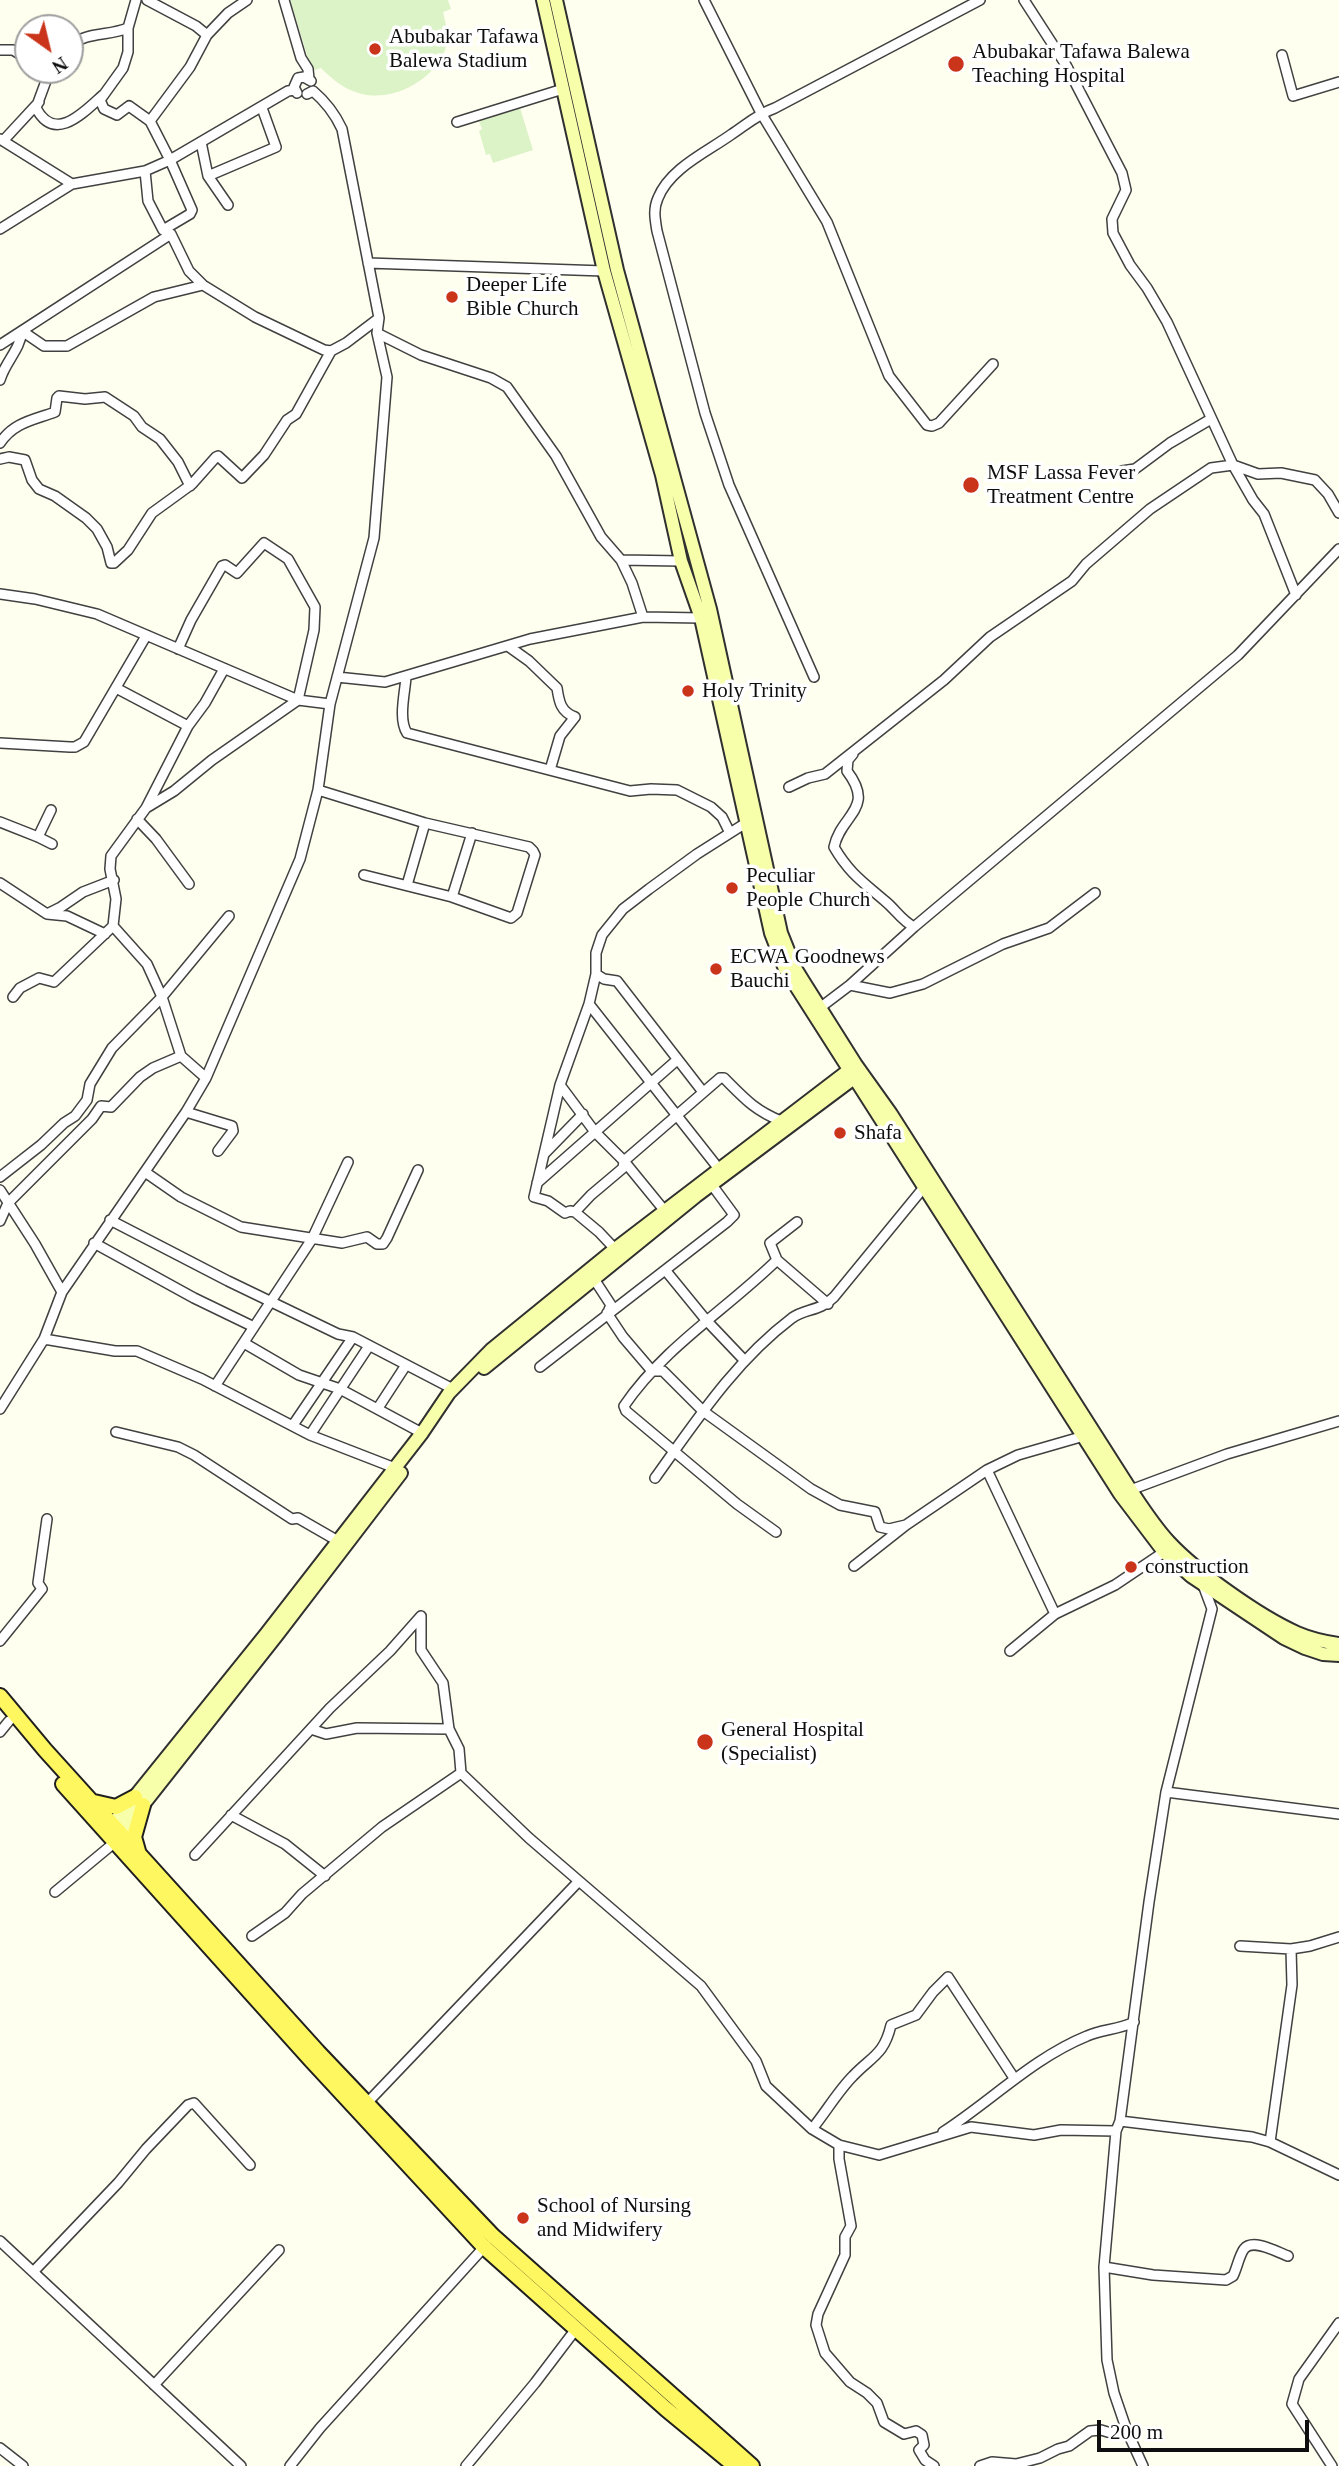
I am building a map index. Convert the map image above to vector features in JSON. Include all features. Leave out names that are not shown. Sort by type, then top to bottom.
[{"type":"main road","points":[[0,1696],[92,1802],[113,1835],[139,1852],[283,2021],[367,2103],[489,2241],[752,2466]]},
{"type":"main road","points":[[3,1721],[113,1835],[489,2241],[576,2329],[735,2466]]},
{"type":"main road","points":[[92,1802],[117,1807],[139,1801],[134,1837],[139,1852]]},
{"type":"street","points":[[0,345],[167,232],[192,210],[150,121],[129,106],[117,115],[104,109],[100,100],[123,68],[128,52],[128,28],[136,0]]},
{"type":"street","points":[[147,0],[196,26],[207,36]]},
{"type":"street","points":[[150,121],[190,67],[207,36],[228,13],[247,0]]},
{"type":"street","points":[[284,0],[301,58],[308,69],[305,89]]},
{"type":"street","points":[[543,0],[681,561],[701,618],[785,943],[795,968],[821,1007],[865,1094],[1084,1436],[1125,1492],[1167,1540],[1207,1575],[1289,1629],[1321,1642],[1339,1644]]},
{"type":"street","points":[[556,0],[610,271],[706,594],[753,820],[771,933],[778,956],[789,978],[835,1049],[898,1125],[1164,1552],[1203,1585],[1284,1638],[1323,1654],[1339,1655]]},
{"type":"street","points":[[704,0],[761,113],[827,222],[889,376],[927,425],[939,423],[993,364]]},
{"type":"street","points":[[814,677],[729,485],[705,412],[657,231],[654,210],[667,181],[692,160],[761,113],[787,102],[963,4],[981,0]]},
{"type":"street","points":[[1024,0],[1066,65],[1122,173],[1126,190],[1112,219],[1113,233],[1167,322],[1233,465],[1264,514],[1296,594]]},
{"type":"street","points":[[84,37],[113,34],[128,28]]},
{"type":"street","points":[[1282,55],[1293,96],[1339,82]]},
{"type":"street","points":[[301,58],[298,78],[304,77],[305,89]]},
{"type":"street","points":[[45,84],[36,108],[50,124],[60,125],[83,114],[107,91]]},
{"type":"street","points":[[0,229],[72,184],[145,171],[170,160],[280,97],[317,88],[342,129],[379,318],[377,333],[387,377],[374,538],[330,704],[318,790],[300,859],[206,1078],[186,1112],[62,1292],[44,1339],[0,1409]]},
{"type":"street","points":[[457,122],[563,89]]},
{"type":"street","points":[[40,101],[2,140],[72,184]]},
{"type":"street","points":[[208,176],[276,147],[262,107]]},
{"type":"street","points":[[201,142],[208,176],[228,205]]},
{"type":"street","points":[[145,171],[148,201],[189,271],[202,285],[255,317],[331,351]]},
{"type":"street","points":[[368,263],[610,271]]},
{"type":"street","points":[[22,331],[44,346],[67,346],[154,297],[202,285]]},
{"type":"street","points":[[0,459],[9,457],[25,460],[32,481],[39,489],[55,496],[97,529],[107,547],[111,562],[114,563],[128,550],[152,513],[190,486],[217,457],[242,478],[264,456],[287,420],[296,414],[331,351],[379,318]]},
{"type":"street","points":[[0,380],[3,369],[20,344],[22,331]]},
{"type":"street","points":[[377,333],[421,355],[491,378],[507,387],[556,456],[601,537],[621,560],[642,607],[643,617]]},
{"type":"street","points":[[0,443],[8,432],[25,421],[55,412],[59,396],[85,399],[104,397],[134,416],[142,427],[160,439],[178,462],[190,486]]},
{"type":"street","points":[[1122,471],[1144,464],[1170,443],[1211,419]]},
{"type":"street","points":[[0,425],[3,432],[8,432]]},
{"type":"street","points":[[789,787],[825,774],[944,680],[990,637],[1072,581],[1086,564],[1150,509],[1211,468],[1233,465],[1258,474],[1281,473],[1315,480],[1328,494],[1339,513]]},
{"type":"street","points":[[146,808],[174,791],[212,760],[298,699],[314,630],[315,607],[288,559],[266,543],[251,555],[237,573],[225,565],[222,566],[178,649]]},
{"type":"street","points":[[821,1007],[1238,655],[1339,549]]},
{"type":"street","points":[[621,560],[681,561]]},
{"type":"street","points":[[0,594],[35,598],[97,614],[298,699],[330,704]]},
{"type":"street","points":[[337,677],[386,682],[508,646],[643,617],[701,618]]},
{"type":"street","points":[[0,743],[70,747],[84,742],[146,636]]},
{"type":"street","points":[[508,646],[529,661],[557,688],[559,703],[569,715],[575,717],[560,736],[550,770]]},
{"type":"street","points":[[13,997],[20,988],[39,978],[54,982],[113,926],[116,900],[110,869],[111,856],[146,808],[188,726],[224,669]]},
{"type":"street","points":[[406,677],[403,718],[407,733],[630,792],[651,789],[677,790],[711,807],[722,817],[730,833]]},
{"type":"street","points":[[116,688],[188,726]]},
{"type":"street","points":[[856,750],[848,760],[847,771],[857,783],[859,791],[854,814],[836,837],[834,847],[859,881],[887,903],[902,921],[914,927]]},
{"type":"street","points":[[318,790],[425,823],[534,851],[535,855],[517,913],[511,918],[452,897],[364,875]]},
{"type":"street","points":[[38,836],[51,810]]},
{"type":"street","points":[[137,819],[156,839],[189,884]]},
{"type":"street","points":[[615,1249],[575,1212],[565,1213],[548,1200],[534,1197],[560,1085],[589,1004],[596,974],[596,953],[602,935],[623,909],[687,861],[753,820]]},
{"type":"street","points":[[0,822],[52,844]]},
{"type":"street","points":[[407,886],[425,823]]},
{"type":"street","points":[[452,897],[472,833]]},
{"type":"street","points":[[47,914],[83,892],[114,880]]},
{"type":"street","points":[[0,883],[47,914],[67,916],[105,934]]},
{"type":"street","points":[[850,985],[890,993],[923,984],[1003,944],[1049,928],[1096,893]]},
{"type":"street","points":[[0,1177],[75,1116],[87,1100],[90,1084],[112,1048],[162,997],[229,916]]},
{"type":"street","points":[[113,926],[147,964],[162,997],[181,1056],[206,1078]]},
{"type":"street","points":[[596,974],[604,979],[617,981],[703,1091]]},
{"type":"street","points":[[589,1004],[719,1169]]},
{"type":"street","points":[[833,1088],[835,1049]]},
{"type":"street","points":[[0,1221],[8,1203],[92,1119],[101,1106],[111,1107],[140,1077],[181,1056]]},
{"type":"street","points":[[537,1183],[677,1060]]},
{"type":"street","points":[[139,1801],[370,1514],[455,1399],[483,1369],[855,1072]]},
{"type":"street","points":[[575,1212],[623,1168],[624,1161],[720,1078],[724,1078],[755,1108],[781,1121]]},
{"type":"street","points":[[560,1085],[595,1132],[624,1161],[664,1210]]},
{"type":"street","points":[[55,1892],[113,1835],[453,1390],[491,1350],[664,1210],[781,1121],[833,1088],[865,1094]]},
{"type":"street","points":[[186,1112],[232,1126],[233,1131],[218,1151]]},
{"type":"street","points":[[545,1153],[583,1114]]},
{"type":"street","points":[[215,1386],[312,1239],[348,1161]]},
{"type":"street","points":[[145,1172],[181,1198],[241,1227],[342,1243],[367,1237],[377,1244],[383,1244],[418,1170]]},
{"type":"street","points":[[540,1367],[607,1313],[666,1271],[734,1215],[712,1185]]},
{"type":"street","points":[[655,1478],[703,1411],[745,1361],[793,1318],[828,1304],[925,1186]]},
{"type":"street","points":[[0,1190],[62,1292]]},
{"type":"street","points":[[110,1220],[271,1302],[338,1334],[354,1337],[453,1390]]},
{"type":"street","points":[[797,1222],[770,1242],[777,1260],[828,1304]]},
{"type":"street","points":[[94,1243],[194,1298],[254,1327]]},
{"type":"street","points":[[776,1532],[674,1452],[626,1411],[624,1406],[652,1371],[706,1320],[777,1260]]},
{"type":"street","points":[[666,1271],[706,1320],[745,1361]]},
{"type":"street","points":[[594,1279],[611,1305],[607,1313]]},
{"type":"street","points":[[607,1313],[652,1371],[663,1371],[703,1411],[820,1494],[840,1505],[875,1512],[880,1527],[889,1530],[906,1525]]},
{"type":"street","points":[[293,1425],[354,1337]]},
{"type":"street","points":[[44,1339],[116,1351],[137,1351],[215,1386],[310,1435],[395,1468]]},
{"type":"street","points":[[244,1343],[299,1375],[340,1390],[422,1433]]},
{"type":"street","points":[[310,1435],[369,1346]]},
{"type":"street","points":[[378,1408],[406,1365]]},
{"type":"street","points":[[1125,1492],[1227,1454],[1339,1421]]},
{"type":"street","points":[[116,1432],[177,1447],[194,1455],[292,1519],[298,1518],[338,1541]]},
{"type":"street","points":[[854,1566],[906,1525],[987,1470],[1018,1455],[1084,1436]]},
{"type":"street","points":[[987,1470],[1055,1614]]},
{"type":"street","points":[[0,1641],[42,1590],[38,1583],[47,1519]]},
{"type":"street","points":[[1010,1651],[1055,1614],[1115,1585],[1164,1552]]},
{"type":"street","points":[[1143,2466],[1114,2393],[1107,2360],[1104,2267],[1116,2131],[1120,2120],[1166,1792],[1212,1609],[1203,1585]]},
{"type":"street","points":[[1212,1609],[1229,1602]]},
{"type":"street","points":[[195,1856],[311,1729],[390,1651],[421,1616],[421,1650],[443,1683],[449,1729],[458,1749],[461,1773],[505,1816],[701,1986],[756,2061],[766,2086],[812,2129],[839,2146],[880,2155],[971,2127],[1034,2134],[1061,2130],[1116,2131]]},
{"type":"street","points":[[311,1729],[326,1734],[357,1728],[449,1729]]},
{"type":"street","points":[[251,1936],[285,1913],[382,1827],[461,1773]]},
{"type":"street","points":[[1166,1792],[1339,1814]]},
{"type":"street","points":[[231,1815],[285,1844],[325,1876]]},
{"type":"street","points":[[367,2103],[579,1881]]},
{"type":"street","points":[[1240,1946],[1291,1949],[1339,1937]]},
{"type":"street","points":[[1270,2142],[1292,1985],[1291,1949]]},
{"type":"street","points":[[812,2129],[852,2077],[873,2059],[887,2042],[891,2025],[916,2015],[933,1992],[948,1978],[1014,2078]]},
{"type":"street","points":[[933,2139],[1014,2078],[1087,2036],[1116,2030],[1134,2022]]},
{"type":"street","points":[[34,2271],[188,2105],[194,2103],[250,2165]]},
{"type":"street","points":[[1120,2120],[1252,2137],[1270,2142],[1339,2175]]},
{"type":"street","points":[[839,2146],[851,2226],[845,2237],[845,2255],[818,2314],[816,2325],[825,2353],[850,2382],[877,2403],[884,2422],[904,2434],[916,2431],[922,2435],[924,2445],[919,2450],[925,2460],[934,2466]]},
{"type":"street","points":[[0,2241],[241,2466]]},
{"type":"street","points":[[290,2466],[320,2428],[489,2241]]},
{"type":"street","points":[[1104,2267],[1153,2276],[1226,2280],[1233,2276],[1245,2248],[1252,2244],[1288,2256]]},
{"type":"street","points":[[155,2385],[279,2250]]},
{"type":"street","points":[[1332,2466],[1292,2404],[1299,2379],[1339,2323]]},
{"type":"street","points":[[468,2465],[576,2329]]},
{"type":"street","points":[[980,2466],[992,2462],[1016,2463],[1040,2458],[1069,2446],[1090,2431],[1127,2431]]},
{"type":"street","points":[[0,2448],[23,2466]]},
{"type":"green space","name":"Abubakar Tafawa Balewa Stadium","points":[[290,0],[448,0],[451,9],[443,12],[447,44],[435,67],[414,85],[388,94],[362,94],[340,84],[321,68],[312,71]]},
{"type":"green space","points":[[520,108],[533,150],[493,163],[490,154],[486,155],[479,121]]},
{"type":"place","name":"Abubakar Tafawa Balewa Stadium","points":[[375,49]]},
{"type":"place","name":"Abubakar Tafawa Balewa Teaching Hospital","points":[[956,64]]},
{"type":"place","name":"Deeper Life Bible Church","points":[[452,297]]},
{"type":"place","name":"MSF Lassa Fever Treatment Centre","points":[[971,485]]},
{"type":"place","name":"Holy Trinity","points":[[688,691]]},
{"type":"place","name":"Peculiar People Church","points":[[732,888]]},
{"type":"place","name":"ECWA Goodnews Bauchi","points":[[716,969]]},
{"type":"place","name":"Shafa","points":[[840,1133]]},
{"type":"place","name":"construction","points":[[1131,1567]]},
{"type":"place","name":"General Hospital (Specialist)","points":[[705,1742]]},
{"type":"place","name":"School of Nursing and Midwifery","points":[[523,2218]]}]
